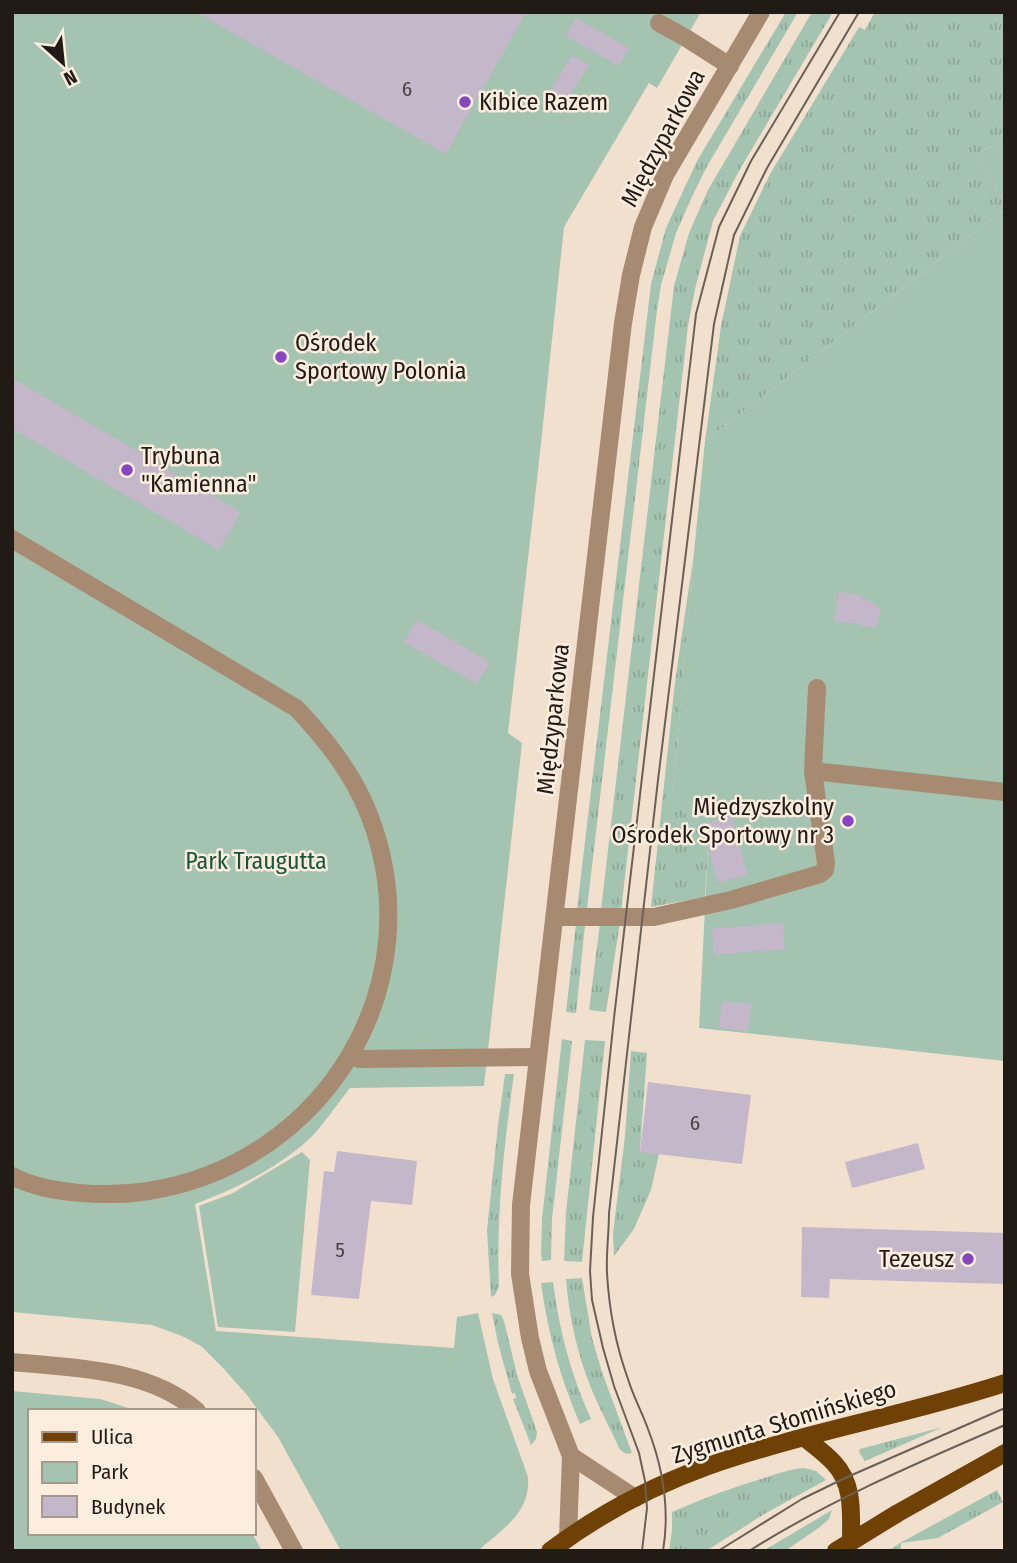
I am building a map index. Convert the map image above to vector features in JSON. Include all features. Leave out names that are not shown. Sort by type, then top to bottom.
[{"type":"main road","name":"Zygmunta Słomińskiego","points":[[550,1551],[591,1522],[635,1498],[709,1466],[1005,1383]]},
{"type":"main road","points":[[805,1438],[835,1464],[845,1478],[850,1494],[844,1546]]},
{"type":"main road","points":[[844,1546],[1005,1453]]},
{"type":"street","name":"Międzyparkowa","points":[[568,1537],[570,1456],[538,1371],[528,1326],[520,1274],[522,1205],[623,323],[643,227],[665,175],[761,12]]},
{"type":"street","points":[[659,23],[730,66]]},
{"type":"street","points":[[12,539],[296,708],[340,759],[366,807],[379,843],[388,909],[382,974],[373,1005],[351,1055],[326,1090],[280,1135],[253,1154],[224,1169],[194,1181],[135,1193],[75,1192],[45,1187],[12,1176]]},
{"type":"street","points":[[555,917],[654,917],[731,900],[820,874],[825,870],[813,771],[817,688]]},
{"type":"street","points":[[813,771],[1005,792]]},
{"type":"street","points":[[351,1055],[359,1059],[538,1058]]},
{"type":"street","points":[[12,1362],[104,1371],[155,1385],[195,1409]]},
{"type":"street","points":[[570,1456],[635,1498]]},
{"type":"street","points":[[256,1482],[294,1551]]},
{"type":"green space","name":"Park Traugutta","points":[[12,12],[701,12],[657,88],[649,83],[564,227],[508,733],[522,743],[484,1086],[350,1088],[319,1128],[296,1150],[254,1177],[195,1204],[216,1331],[454,1348],[457,1317],[478,1313],[493,1379],[528,1477],[528,1490],[525,1501],[513,1519],[478,1551],[341,1551],[278,1437],[247,1395],[201,1346],[152,1325],[12,1312]]},
{"type":"green space","points":[[786,12],[798,12],[706,168],[676,233],[661,285],[587,909],[577,909],[651,284],[666,228],[697,161]]},
{"type":"green space","points":[[812,12],[833,12],[739,171],[713,221],[695,289],[688,326],[621,911],[601,910],[674,286],[689,233],[708,190]]},
{"type":"green space","points":[[875,12],[1005,12],[1005,137],[977,155],[1005,203],[1005,209],[705,441],[721,326],[740,236],[770,174],[859,27],[865,30]]},
{"type":"green space","points":[[1005,137],[1005,203],[977,155]]},
{"type":"green space","points":[[1005,209],[1005,1061],[699,1028],[708,847],[673,795],[705,441]]},
{"type":"green space","points":[[693,559],[673,795],[708,847],[705,897],[651,907],[675,682]]},
{"type":"green space","points":[[620,922],[606,1012],[589,1010],[600,923]]},
{"type":"green space","points":[[576,924],[585,925],[576,1013],[566,1012]]},
{"type":"green space","points":[[562,1039],[572,1041],[552,1219],[551,1260],[542,1261],[542,1219]]},
{"type":"green space","points":[[585,1040],[605,1041],[582,1262],[564,1261],[566,1212]]},
{"type":"green space","points":[[631,1051],[647,1053],[640,1151],[659,1154],[651,1190],[634,1229],[614,1256],[613,1233],[625,1136]]},
{"type":"green space","points":[[505,1074],[514,1074],[502,1180],[499,1287],[491,1297],[487,1230]]},
{"type":"green space","points":[[302,1152],[310,1160],[295,1332],[218,1327],[199,1206],[233,1193]]},
{"type":"green space","points":[[582,1278],[592,1338],[632,1453],[630,1454],[619,1448],[591,1388],[578,1348],[566,1279]]},
{"type":"green space","points":[[553,1282],[567,1352],[591,1419],[580,1424],[566,1389],[547,1320],[541,1283]]},
{"type":"green space","points":[[492,1313],[501,1315],[504,1321],[517,1375],[537,1432],[531,1445],[513,1399],[516,1398],[515,1393],[512,1394]]},
{"type":"green space","points":[[12,1391],[100,1399],[132,1409],[28,1409],[28,1535],[253,1535],[262,1551],[12,1551]]},
{"type":"green space","points":[[943,1427],[865,1461],[859,1452],[860,1449]]},
{"type":"green space","points":[[804,1468],[816,1471],[826,1480],[766,1513],[706,1551],[669,1551],[672,1512],[707,1497],[785,1471]]},
{"type":"green space","points":[[997,1490],[1003,1502],[938,1538],[901,1543],[901,1551],[888,1551],[900,1543]]},
{"type":"green space","points":[[832,1510],[829,1519],[820,1527],[785,1551],[763,1551]]},
{"type":"building","points":[[196,12],[526,12],[446,154]]},
{"type":"building","points":[[576,18],[629,48],[619,66],[566,36]]},
{"type":"building","points":[[572,55],[589,65],[559,113],[543,103]]},
{"type":"building","name":"Trybuna \"Kamienna\"","points":[[12,378],[241,512],[219,550],[12,428]]},
{"type":"building","points":[[838,592],[861,595],[861,600],[868,600],[881,609],[876,628],[834,621]]},
{"type":"building","points":[[417,620],[490,662],[477,684],[404,642]]},
{"type":"building","points":[[732,816],[747,875],[718,883],[702,824]]},
{"type":"building","points":[[783,923],[785,949],[714,955],[712,929]]},
{"type":"building","points":[[722,1001],[751,1004],[748,1031],[719,1028]]},
{"type":"building","points":[[648,1082],[751,1095],[742,1164],[640,1152]]},
{"type":"building","points":[[918,1143],[925,1169],[852,1188],[845,1162]]},
{"type":"building","points":[[337,1151],[417,1161],[412,1205],[371,1201],[359,1299],[311,1295],[324,1171],[334,1172]]},
{"type":"building","points":[[802,1227],[1005,1233],[1005,1284],[830,1279],[829,1298],[801,1297]]},
{"type":"tram line","points":[[642,1551],[647,1508],[645,1481],[639,1453],[603,1348],[592,1300],[590,1271],[593,1217],[614,1018],[696,314],[719,227],[751,161],[840,12]]},
{"type":"tram line","points":[[663,1551],[666,1520],[661,1474],[617,1340],[611,1313],[607,1250],[658,780],[714,324],[734,235],[767,168],[859,12]]},
{"type":"tram line","points":[[718,1551],[802,1499],[1005,1408]]},
{"type":"tram line","points":[[749,1551],[842,1499],[1005,1425]]},
{"type":"place","name":"Kibice Razem","points":[[465,102]]},
{"type":"place","name":"Ośrodek Sportowy Polonia","points":[[281,357]]},
{"type":"place","name":"Trybuna \"Kamienna\"","points":[[127,470]]},
{"type":"place","name":"Międzyszkolny Ośrodek Sportowy nr 3","points":[[848,821]]},
{"type":"place","name":"Tezeusz","points":[[968,1259]]}]
